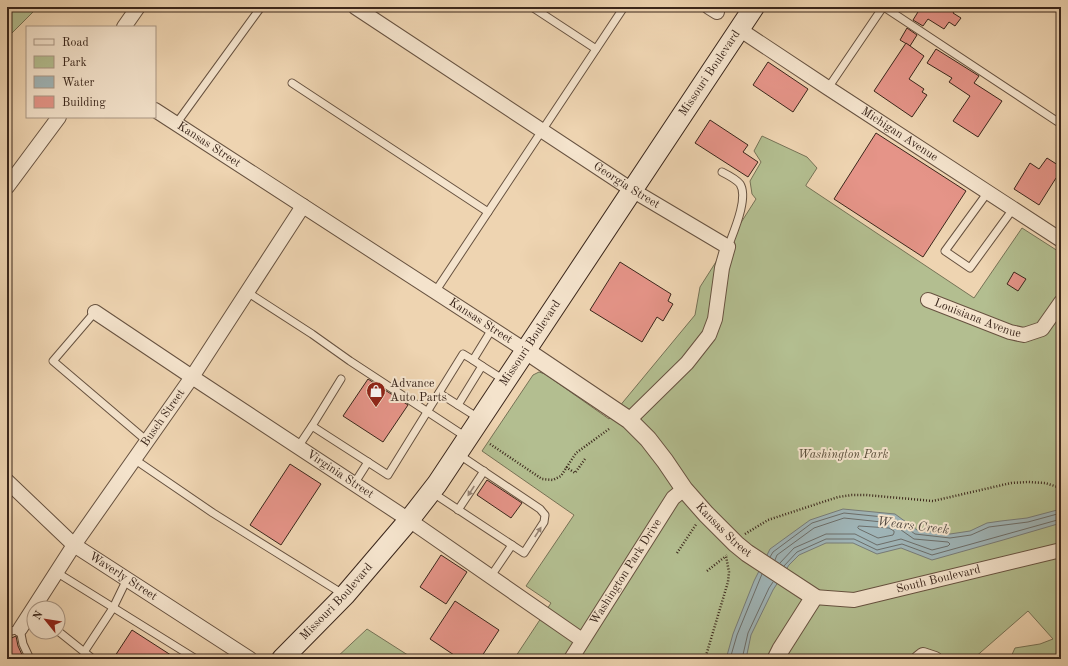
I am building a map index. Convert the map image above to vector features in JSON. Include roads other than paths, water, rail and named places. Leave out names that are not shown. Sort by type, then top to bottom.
[{"type":"main road","name":"Missouri Boulevard","points":[[282,659],[345,595],[431,492],[754,7]]},
{"type":"street","points":[[125,26],[138,7]]},
{"type":"street","name":"Georgia Street","points":[[355,7],[632,190],[728,247]]},
{"type":"street","name":"Michigan Avenue","points":[[739,29],[1061,240]]},
{"type":"street","name":"Kansas Street","points":[[156,111],[525,350],[628,420],[648,439],[684,489],[736,544],[747,553],[814,597]]},
{"type":"street","points":[[7,187],[58,118]]},
{"type":"street","name":"Busch Street","points":[[40,600],[74,545],[192,377],[302,206]]},
{"type":"street","points":[[628,420],[687,363],[709,335],[715,319],[722,268],[728,247]]},
{"type":"street","name":"Louisiana Avenue","points":[[928,300],[1010,332],[1024,335],[1042,329],[1061,302]]},
{"type":"street","name":"Virginia Street","points":[[95,312],[409,520],[582,640]]},
{"type":"street","name":"Waverly Street","points":[[7,481],[74,545],[250,659]]},
{"type":"street","name":"Washington Park Drive","points":[[571,659],[673,498],[684,489]]},
{"type":"street","name":"South Boulevard","points":[[814,597],[854,600],[1061,550]]},
{"type":"street","points":[[776,659],[814,597]]},
{"type":"street","name":"Busch Street","points":[[13,630],[26,618]]},
{"type":"lane","points":[[176,124],[261,7]]},
{"type":"lane","points":[[532,7],[596,49]]},
{"type":"lane","points":[[435,292],[624,7]]},
{"type":"lane","points":[[828,88],[884,7],[1061,124]]},
{"type":"lane","points":[[292,83],[488,212]]},
{"type":"lane","points":[[722,172],[741,185],[743,192],[743,200],[739,216],[728,247]]},
{"type":"lane","points":[[988,192],[945,251],[970,268],[1013,209]]},
{"type":"lane","points":[[247,292],[428,412],[463,446],[484,471],[540,509],[544,515],[544,522],[524,553],[431,492]]},
{"type":"lane","points":[[95,312],[53,361],[147,441]]},
{"type":"lane","points":[[472,360],[492,329]]},
{"type":"lane","points":[[312,426],[388,475],[463,354],[506,380]]},
{"type":"lane","points":[[458,405],[482,366]]},
{"type":"lane","points":[[298,447],[341,379]]},
{"type":"lane","points":[[439,393],[480,419]]},
{"type":"lane","points":[[134,459],[213,513],[345,595]]},
{"type":"lane","points":[[354,484],[368,462]]},
{"type":"lane","points":[[458,510],[484,471]]},
{"type":"lane","points":[[491,576],[512,545]]},
{"type":"lane","points":[[56,572],[196,659]]},
{"type":"lane","points":[[84,652],[113,608],[127,579]]},
{"type":"lane","points":[[13,630],[23,644],[30,659]]},
{"type":"lane","points":[[66,637],[93,659]]},
{"type":"water","points":[[843,509],[895,514],[917,530],[950,534],[970,531],[987,523],[1027,518],[1061,509],[1061,523],[932,560],[901,548],[877,554],[853,543],[826,543],[799,555],[789,565],[773,590],[751,635],[746,659],[726,659],[733,634],[754,581],[770,549],[810,520]]},
{"type":"place","name":"Advance Auto Parts","points":[[376,408]]},
{"type":"park label","name":"Washington Park","points":[[843,455]]},
{"type":"water label","name":"Wears Creek","points":[[913,526]]}]
